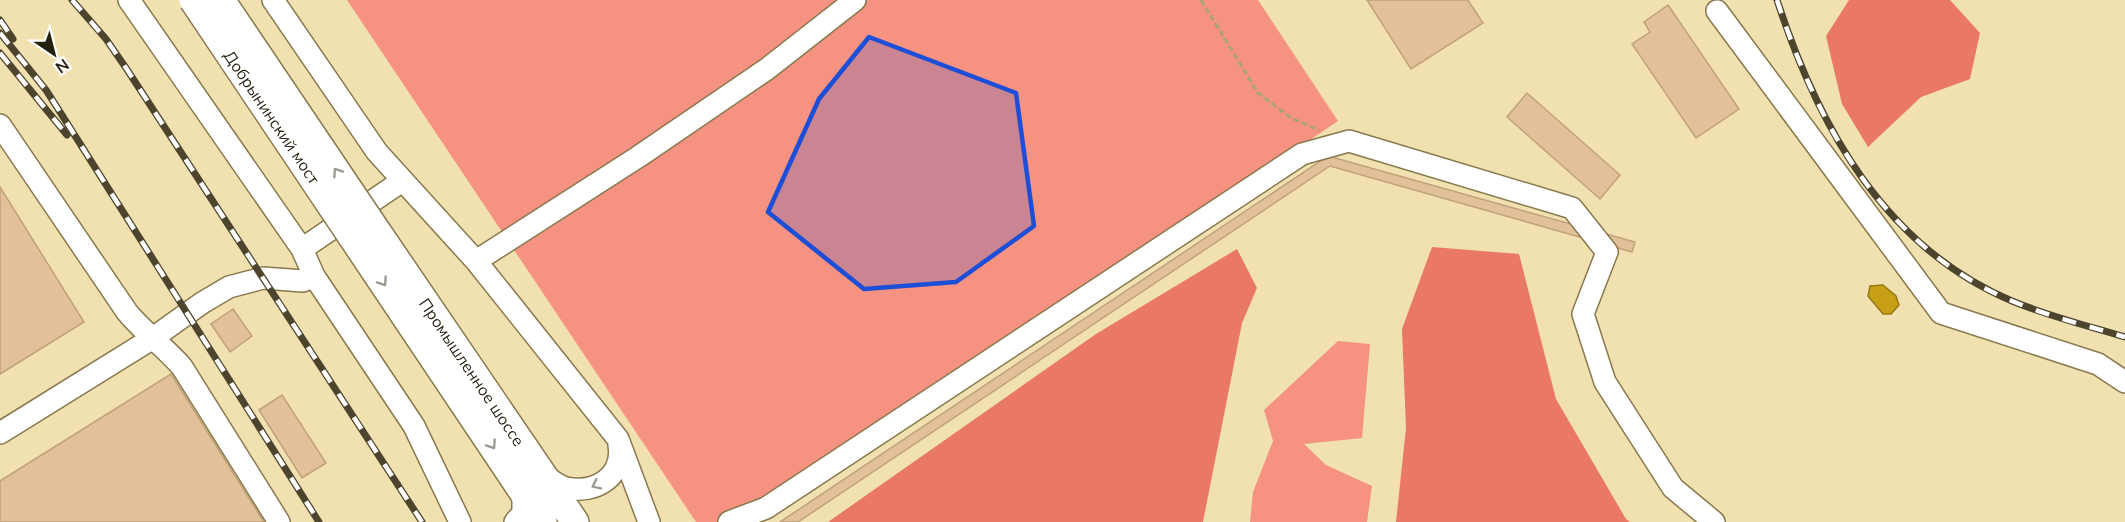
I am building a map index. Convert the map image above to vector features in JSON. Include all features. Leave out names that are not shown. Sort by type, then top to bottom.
[{"type":"main road","name":"Добрынинский мост","points":[[193,0],[360,227]]},
{"type":"main road","name":"Добрынинский мост","points":[[221,0],[360,227]]},
{"type":"main road","name":"Промышленное шоссе","points":[[360,227],[533,483],[575,522]]},
{"type":"main road","name":"Промышленное шоссе","points":[[533,483],[543,522]]},
{"type":"street","points":[[129,0],[302,249],[314,276],[414,426],[460,522]]},
{"type":"street","points":[[273,0],[362,133],[402,181],[476,261],[618,439],[649,522]]},
{"type":"street","points":[[476,261],[647,151],[767,69],[855,0]]},
{"type":"street","points":[[1717,11],[1941,313],[2098,364],[2125,382]]},
{"type":"street","points":[[0,125],[127,312],[182,368],[279,522]]},
{"type":"street","points":[[729,522],[766,508],[1302,154],[1349,141],[1572,208],[1607,252],[1583,314],[1605,382],[1673,488],[1714,522]]},
{"type":"street","points":[[302,249],[402,181]]},
{"type":"street","points":[[0,433],[153,338],[229,287],[263,278],[303,281],[314,276]]},
{"type":"street","points":[[515,522],[523,513],[533,483],[585,490],[598,486],[616,467],[621,454],[618,439]]},
{"type":"path","points":[[1201,0],[1258,93],[1291,118],[1320,130]]},
{"type":"highlighted area","points":[[869,37],[1016,93],[1034,226],[956,282],[864,289],[768,212],[819,99]]},
{"type":"shaded area","points":[[347,0],[1258,0],[1338,121],[746,522],[696,522]]},
{"type":"shaded area","points":[[1849,0],[1950,0],[1980,33],[1970,79],[1921,97],[1868,147],[1842,104],[1826,36]]},
{"type":"shaded area","points":[[1432,247],[1519,254],[1556,399],[1626,519],[1630,522],[1396,522],[1406,428],[1402,329]]},
{"type":"shaded area","points":[[1237,249],[1257,288],[1242,323],[1203,522],[828,522],[1096,334]]},
{"type":"shaded area","points":[[1883,285],[1896,296],[1899,305],[1891,314],[1883,314],[1868,296],[1870,286]]},
{"type":"shaded area","points":[[1338,341],[1370,344],[1362,438],[1304,444],[1326,465],[1372,486],[1367,522],[1250,522],[1253,492],[1273,441],[1264,410]]},
{"type":"building","points":[[1367,0],[1468,0],[1483,23],[1411,69]]},
{"type":"building","points":[[1668,5],[1739,109],[1696,138],[1632,44],[1650,32],[1644,22]]},
{"type":"building","points":[[1527,93],[1620,175],[1600,199],[1507,117]]},
{"type":"building","points":[[1328,156],[1635,242],[1632,252],[1330,166],[798,522],[780,522]]},
{"type":"building","points":[[0,187],[84,322],[0,374]]},
{"type":"building","points":[[233,309],[252,336],[230,352],[211,324]]},
{"type":"building","points":[[171,374],[264,522],[0,522],[0,481]]},
{"type":"building","points":[[282,395],[326,463],[302,478],[259,410]]},
{"type":"railway","points":[[72,0],[106,39],[126,68],[422,522]]},
{"type":"railway","points":[[1777,0],[1813,93],[1836,136],[1862,178],[1892,215],[1927,249],[1967,278],[2012,301],[2125,337]]},
{"type":"railway","points":[[0,20],[13,39]]},
{"type":"railway","points":[[0,33],[46,90],[319,522]]},
{"type":"railway","points":[[0,53],[67,135]]}]
